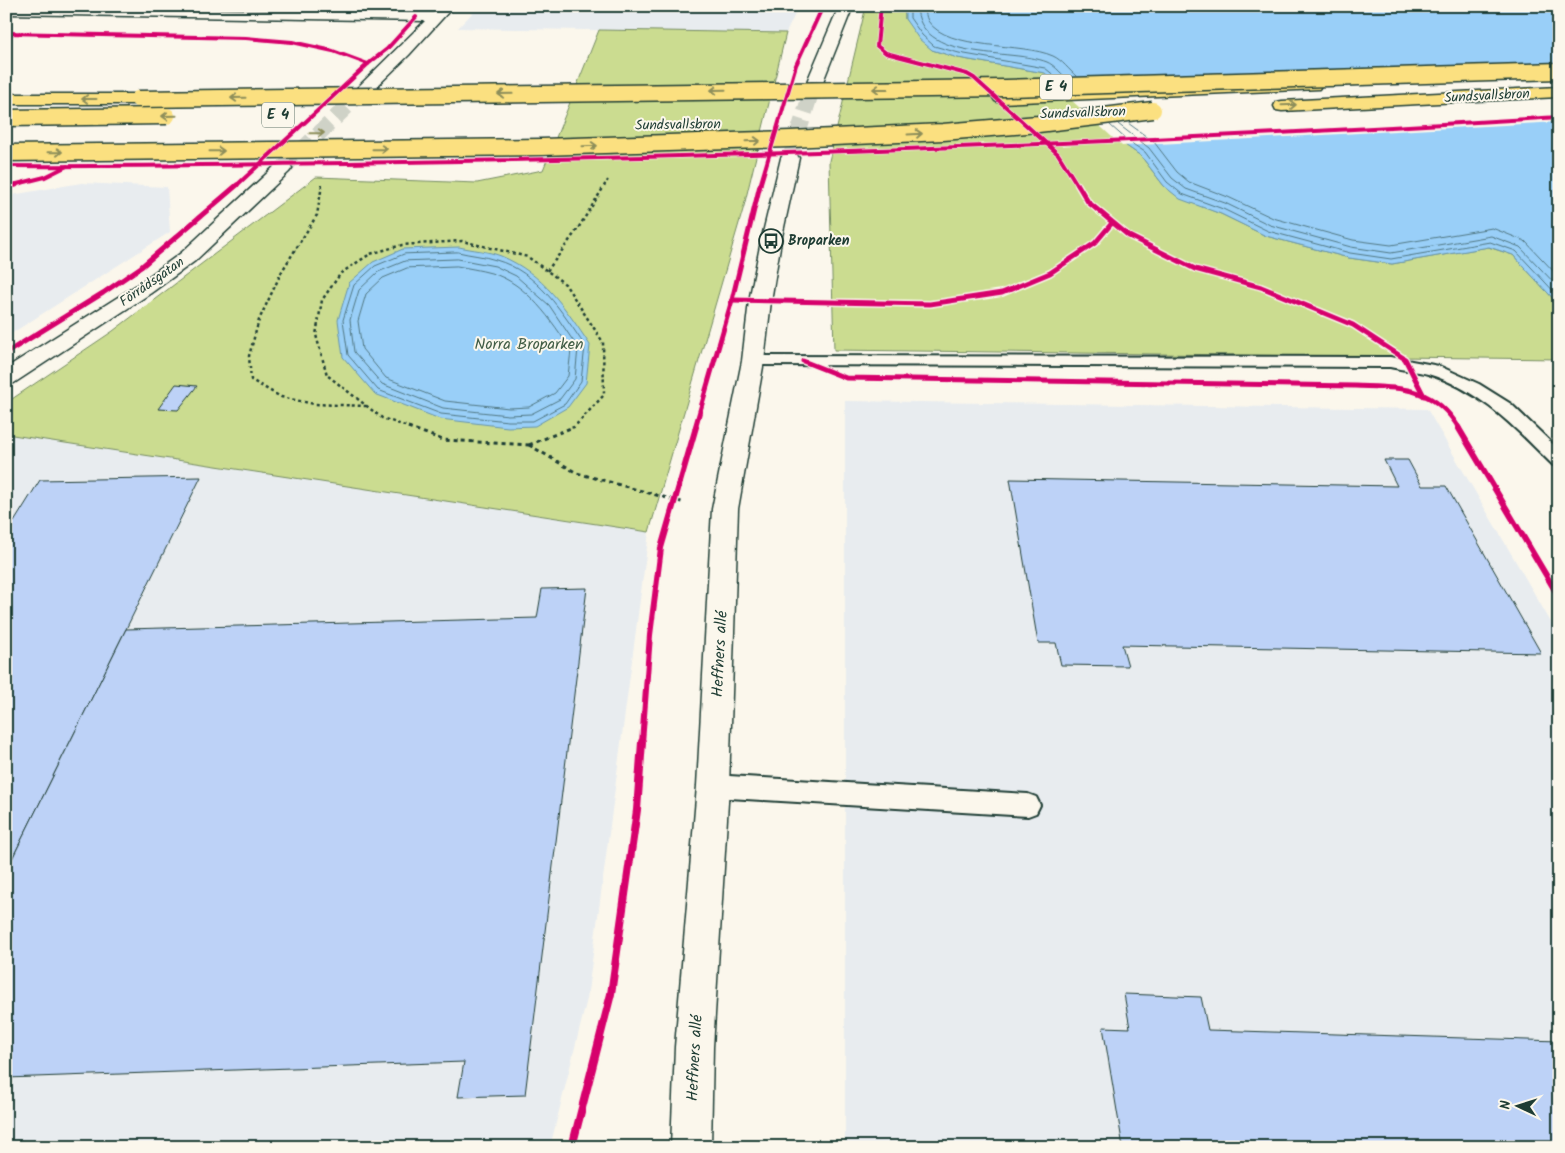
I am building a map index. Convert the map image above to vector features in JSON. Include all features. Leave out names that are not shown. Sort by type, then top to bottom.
[{"type":"highway","name":"Sundsvallsbron","points":[[510,110],[1001,98],[1316,86],[1559,72]]},
{"type":"highway","name":"E 4","points":[[6,99],[1006,88],[1559,72]]},
{"type":"highway","name":"Sundsvallsbron","points":[[1270,106],[1559,92]]},
{"type":"highway","name":"E 4","points":[[6,153],[542,147],[780,140],[943,132],[1038,124],[1153,110]]},
{"type":"highway","name":"Sundsvallsbron","points":[[815,122],[1172,110]]},
{"type":"highway","name":"E 4","points":[[292,115],[341,114]]},
{"type":"highway","points":[[6,118],[183,116]]},
{"type":"highway","points":[[765,123],[795,122]]},
{"type":"highway","name":"E 4","points":[[6,137],[318,133]]},
{"type":"street","points":[[13,6],[8,10],[442,12]]},
{"type":"street","points":[[814,84],[846,6]]},
{"type":"street","points":[[360,94],[442,12]]},
{"type":"street","name":"Heffners allé","points":[[691,1147],[694,1046],[713,786],[725,508],[752,361],[762,293],[789,162]]},
{"type":"street","name":"Förrådsgatan","points":[[6,378],[144,289],[188,257],[283,168]]},
{"type":"lane","points":[[752,361],[1390,362],[1433,370],[1473,388],[1505,408],[1559,461]]},
{"type":"lane","points":[[713,786],[1028,805]]},
{"type":"path","points":[[283,168],[317,173],[322,182],[321,194],[317,215],[282,270],[259,320],[249,356],[251,380],[281,398],[314,404],[367,406]]},
{"type":"path","points":[[547,271],[582,222],[611,174]]},
{"type":"path","points":[[462,241],[528,257],[565,284],[603,342],[604,394],[574,427],[528,445],[443,440],[382,418],[367,406],[327,375],[316,335],[322,300],[341,273],[370,254],[402,245],[462,241]]},
{"type":"path","points":[[528,445],[577,473],[675,501],[725,508]]},
{"type":"path","points":[[672,510],[678,493]]},
{"type":"shaded area","points":[[246,6],[401,6],[387,10]]},
{"type":"shaded area","points":[[479,6],[799,6],[786,33],[458,28]]},
{"type":"shaded area","points":[[81,183],[167,187],[170,232],[6,337],[6,196]]},
{"type":"shaded area","points":[[845,401],[1427,409],[1559,636],[1559,1147],[845,1147]]},
{"type":"shaded area","points":[[6,434],[649,532],[587,999],[550,1147],[6,1147]]},
{"type":"green space","points":[[866,6],[905,6],[905,19],[932,50],[958,58],[1045,73],[1125,145],[1141,156],[1164,186],[1180,198],[1221,214],[1266,236],[1349,258],[1392,264],[1488,247],[1513,255],[1559,305],[1559,359],[834,350],[829,161]]},
{"type":"green space","name":"Norra Broparken","points":[[599,30],[786,33],[744,206],[649,532],[6,434],[6,403],[113,331],[316,177],[477,183],[543,170]]},
{"type":"water","points":[[905,6],[1559,6],[1559,305],[1513,255],[1489,247],[1392,264],[1349,258],[1266,236],[1221,214],[1180,199],[1164,186],[1141,156],[1125,145],[1045,73],[958,58],[932,50],[919,39],[905,19]]},
{"type":"water","points":[[459,247],[501,256],[530,272],[562,305],[590,345],[586,383],[568,407],[535,426],[508,427],[440,419],[375,394],[343,357],[338,320],[349,283],[373,262],[403,249]]},
{"type":"pier","points":[[1559,64],[1559,122],[1122,146],[1049,80]]},
{"type":"building","points":[[176,384],[197,386],[178,410],[158,409]]},
{"type":"building","points":[[1384,460],[1408,460],[1422,486],[1446,486],[1541,653],[1122,645],[1128,666],[1061,665],[1056,643],[1038,643],[1010,479],[1397,486]]},
{"type":"building","points":[[201,477],[6,871],[6,522],[14,522],[40,480]]},
{"type":"building","points":[[587,588],[525,1095],[458,1097],[464,1062],[6,1078],[6,871],[126,629],[537,618],[542,589]]},
{"type":"building","points":[[1124,994],[1201,997],[1208,1030],[1559,1041],[1559,1147],[1123,1147],[1103,1027],[1130,1028]]},
{"type":"tunnel","points":[[790,158],[814,84]]},
{"type":"tunnel","points":[[283,168],[360,94]]},
{"type":"cycle path","points":[[572,1147],[611,994],[637,810],[650,635],[661,548],[732,300],[765,164],[796,65],[823,6]]},
{"type":"cycle path","points":[[881,6],[877,46],[886,53],[967,74],[974,78],[1058,154],[1088,202],[1129,236],[1195,269],[1261,287],[1353,325],[1405,359],[1424,396]]},
{"type":"cycle path","points":[[6,353],[103,293],[159,253],[213,207],[368,64],[387,49],[416,17]]},
{"type":"cycle path","points":[[6,33],[246,38],[292,42],[333,51],[368,64]]},
{"type":"cycle path","points":[[6,166],[150,166],[682,157],[1120,141],[1559,117]]},
{"type":"cycle path","points":[[6,187],[38,180],[67,166]]},
{"type":"cycle path","points":[[732,300],[930,304],[1002,293],[1050,273],[1095,243],[1112,223]]},
{"type":"cycle path","points":[[803,361],[846,378],[1355,386],[1409,389],[1437,402],[1453,419],[1559,597]]},
{"type":"place","name":"Broparken","points":[[771,241]]}]
